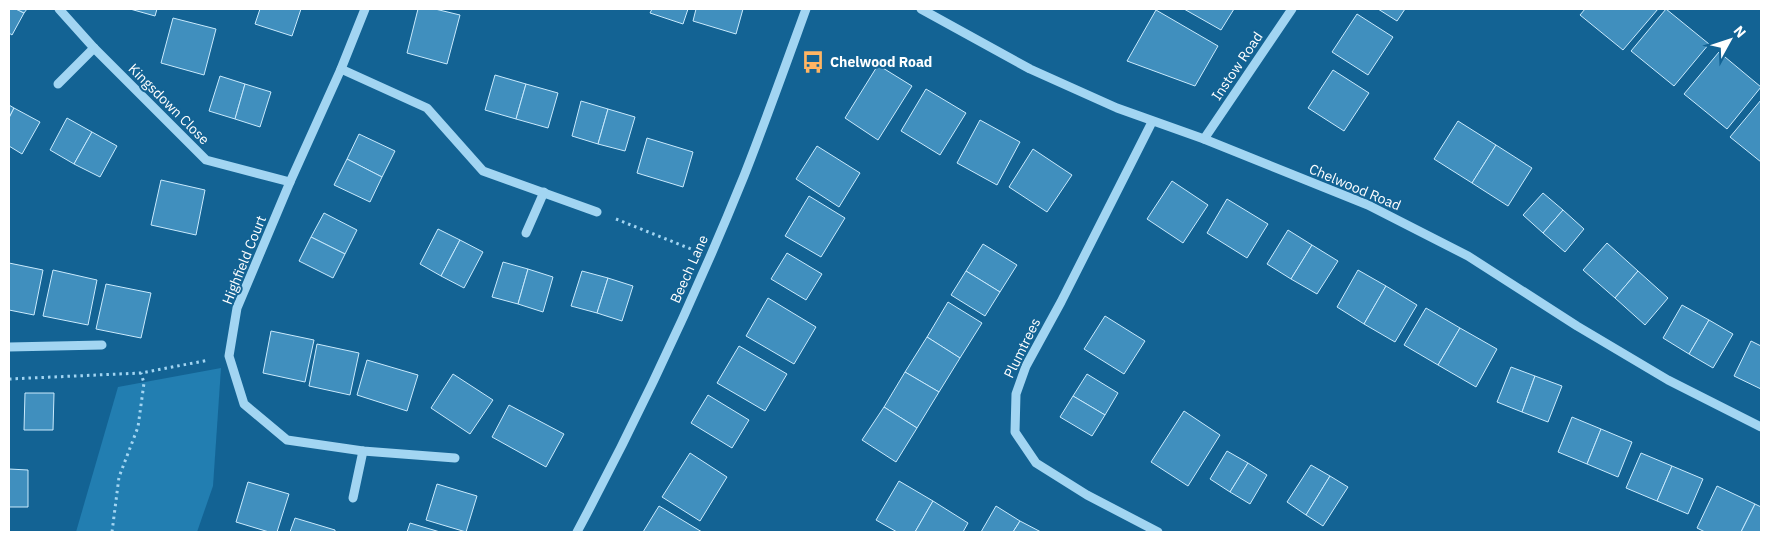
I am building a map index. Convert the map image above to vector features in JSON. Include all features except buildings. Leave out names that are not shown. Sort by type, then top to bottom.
[{"type":"street","name":"Kingsdown Close","points":[[59,9],[94,48],[206,160],[290,182]]},
{"type":"street","name":"Highfield Court","points":[[365,9],[341,69],[290,182],[237,308],[229,356],[244,404],[287,440],[363,451],[455,458]]},
{"type":"street","name":"Beech Lane","points":[[577,532],[650,388],[710,257],[744,175],[806,9]]},
{"type":"street","name":"Chelwood Road","points":[[921,9],[1030,69],[1116,108],[1204,139],[1368,205],[1468,256],[1577,326],[1668,380],[1761,427]]},
{"type":"street","name":"Instow Road","points":[[1204,139],[1292,9]]},
{"type":"street","points":[[58,84],[94,48]]},
{"type":"street","points":[[341,69],[427,108],[483,171],[597,212]]},
{"type":"street","name":"Plumtrees","points":[[1152,122],[1061,302],[1026,366],[1016,394],[1015,432],[1036,463],[1087,494],[1158,532]]},
{"type":"street","points":[[526,234],[544,192]]},
{"type":"street","points":[[9,347],[102,345]]},
{"type":"street","points":[[353,498],[363,451]]},
{"type":"path","points":[[597,212],[710,257]]},
{"type":"path","points":[[9,379],[142,374],[229,356]]},
{"type":"path","points":[[112,532],[119,476],[138,426],[144,383],[142,374]]},
{"type":"shaded area","points":[[221,368],[213,486],[197,532],[76,532],[118,387]]},
{"type":"place","name":"Chelwood Road","points":[[813,62]]}]
